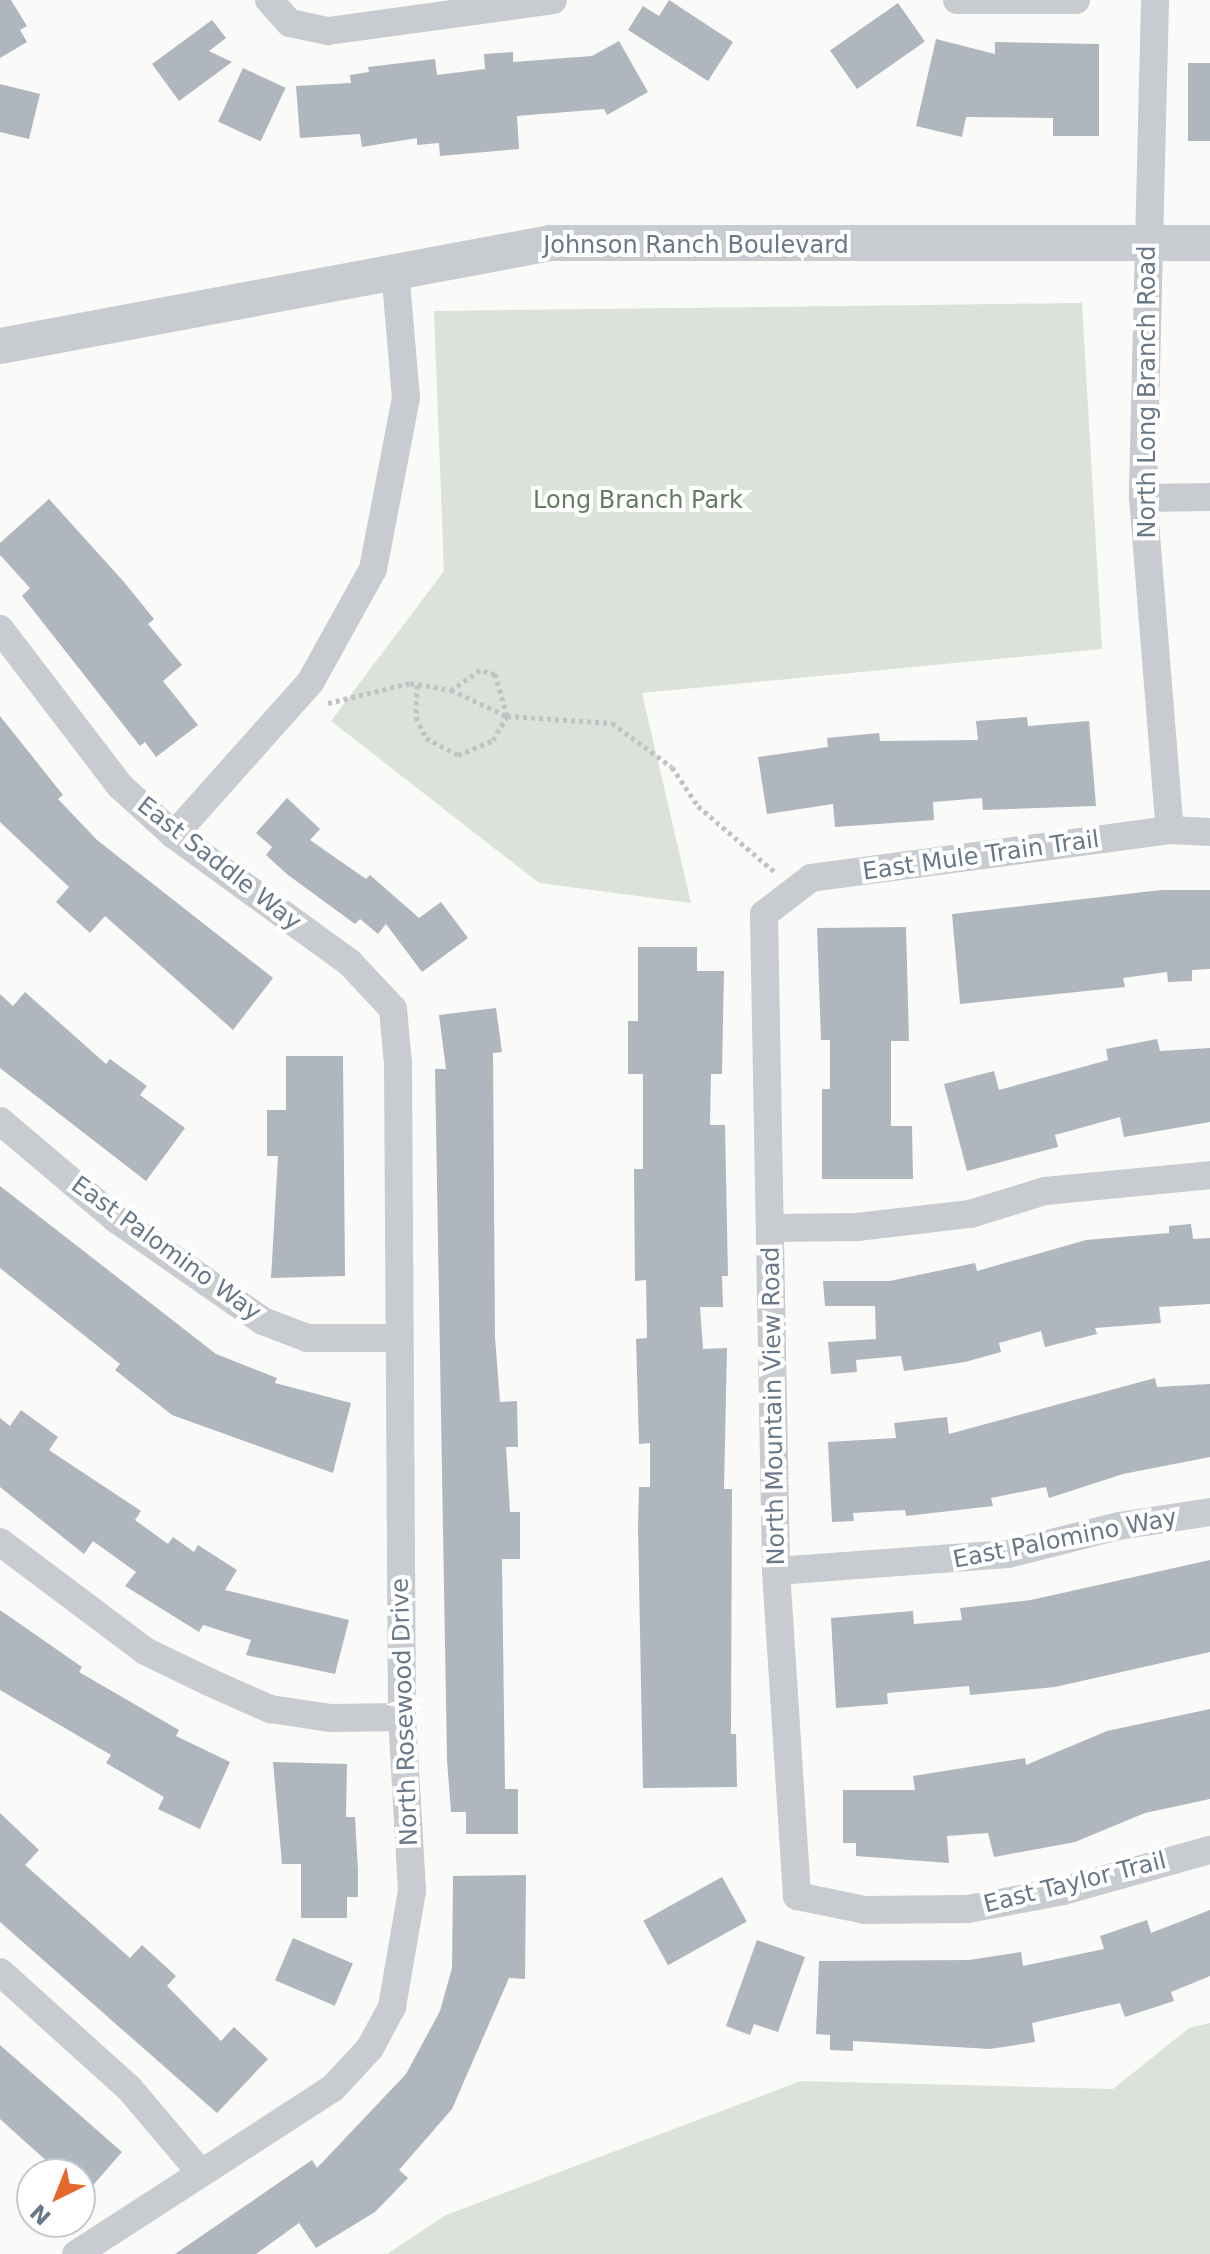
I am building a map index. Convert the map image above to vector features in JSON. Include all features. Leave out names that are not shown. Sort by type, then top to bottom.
[{"type":"street","points":[[269,0],[290,23],[328,31],[553,0]]},
{"type":"street","points":[[958,2],[1076,0]]},
{"type":"street","name":"North Long Branch Road","points":[[1155,0],[1143,498],[1170,830]]},
{"type":"street","name":"Johnson Ranch Boulevard","points":[[0,346],[551,243],[1210,243]]},
{"type":"street","points":[[174,835],[304,688],[345,629],[373,569],[386,517],[406,398],[395,270]]},
{"type":"street","points":[[1143,498],[1210,497]]},
{"type":"street","name":"East Saddle Way","points":[[0,629],[120,786],[174,835],[350,963],[393,1009]]},
{"type":"street","name":"East Mule Train Trail","points":[[764,914],[811,878],[1170,830],[1210,832]]},
{"type":"street","name":"North Mountain View Road","points":[[764,914],[773,1228],[776,1571],[797,1896]]},
{"type":"street","name":"North Rosewood Drive","points":[[76,2254],[333,2088],[370,2048],[392,2007],[412,1891],[402,1717],[393,1009]]},
{"type":"street","name":"East Palomino Way","points":[[0,1121],[116,1219],[263,1321],[307,1338],[398,1338]]},
{"type":"street","points":[[773,1228],[857,1227],[970,1214],[1045,1191],[1210,1175]]},
{"type":"street","name":"East Palomino Way","points":[[776,1571],[895,1567],[1008,1554],[1119,1526],[1210,1512]]},
{"type":"street","points":[[0,1542],[145,1651],[258,1703],[331,1718],[402,1717]]},
{"type":"street","name":"East Taylor Trail","points":[[797,1896],[865,1910],[968,1909],[1063,1891],[1210,1850]]},
{"type":"street","points":[[0,1972],[129,2088],[200,2172]]},
{"type":"path","points":[[417,685],[416,717],[426,738],[458,755],[493,740],[507,716],[495,674],[468,675],[451,690]]},
{"type":"path","points":[[304,688],[324,704],[417,685],[451,690],[507,716],[612,723],[672,767],[698,806],[766,860],[791,893]]},
{"type":"green space","name":"Long Branch Park","points":[[1082,303],[1102,649],[642,693],[691,903],[539,883],[331,721],[444,571],[434,311]]},
{"type":"green space","points":[[1210,2023],[1210,2254],[387,2254],[446,2215],[801,2081],[1113,2089],[1189,2028]]},
{"type":"building","points":[[0,0],[11,0],[27,26],[20,30],[27,42],[0,58]]},
{"type":"building","points":[[669,0],[733,42],[708,81],[628,30],[643,6],[659,16]]},
{"type":"building","points":[[898,3],[925,42],[857,89],[830,51]]},
{"type":"building","points":[[212,20],[226,38],[209,51],[232,62],[179,101],[152,64]]},
{"type":"building","points":[[936,39],[995,54],[995,42],[1099,44],[1099,136],[1053,136],[1053,118],[966,117],[962,137],[916,126]]},
{"type":"building","points":[[619,41],[648,92],[607,115],[604,109],[517,116],[519,149],[440,156],[439,143],[417,145],[417,138],[362,147],[360,134],[300,138],[296,86],[351,83],[350,75],[369,72],[368,67],[435,59],[437,75],[485,69],[484,54],[513,52],[513,62],[592,56]]},
{"type":"building","points":[[1188,63],[1210,63],[1210,141],[1188,141]]},
{"type":"building","points":[[243,68],[286,88],[261,141],[218,121]]},
{"type":"building","points":[[0,84],[40,94],[29,139],[0,132]]},
{"type":"building","points":[[49,499],[154,619],[148,624],[182,665],[163,681],[198,725],[156,757],[145,742],[140,746],[22,596],[30,588],[0,555],[0,543]]},
{"type":"building","points":[[0,716],[63,795],[58,799],[97,840],[273,978],[233,1030],[105,916],[90,933],[56,902],[69,887],[0,822]]},
{"type":"building","points":[[1027,717],[1028,726],[1089,721],[1096,806],[983,810],[982,798],[933,802],[934,820],[835,827],[833,804],[767,814],[758,757],[828,747],[827,738],[879,733],[880,741],[978,740],[976,721]]},
{"type":"building","points":[[287,798],[320,829],[310,840],[366,879],[370,875],[419,918],[441,902],[468,938],[422,972],[386,924],[378,934],[360,919],[355,924],[288,875],[266,855],[272,847],[256,833]]},
{"type":"building","points":[[1161,890],[1210,890],[1210,969],[1192,970],[1192,981],[1168,982],[1167,972],[1123,978],[1125,987],[960,1004],[952,914]]},
{"type":"building","points":[[906,927],[909,1041],[891,1041],[891,1126],[912,1126],[913,1179],[822,1179],[822,1089],[830,1089],[830,1040],[821,1040],[817,928]]},
{"type":"building","points":[[638,947],[697,947],[697,971],[724,971],[722,1074],[711,1074],[710,1125],[725,1125],[728,1276],[722,1276],[723,1307],[700,1307],[703,1349],[727,1348],[724,1489],[732,1489],[731,1734],[736,1734],[737,1787],[643,1788],[638,1528],[639,1487],[650,1487],[650,1443],[639,1444],[636,1339],[647,1338],[646,1280],[635,1281],[634,1169],[643,1169],[643,1074],[628,1074],[628,1021],[638,1021]]},
{"type":"building","points":[[25,992],[106,1064],[110,1059],[147,1086],[140,1095],[185,1128],[146,1181],[0,1068],[0,994],[13,1006]]},
{"type":"building","points":[[496,1008],[502,1052],[493,1053],[495,1337],[500,1402],[517,1401],[518,1447],[506,1447],[510,1512],[520,1512],[520,1559],[502,1559],[505,1789],[518,1789],[518,1834],[466,1834],[466,1812],[451,1812],[447,1760],[435,1069],[446,1069],[439,1015]]},
{"type":"building","points":[[1157,1039],[1160,1051],[1210,1048],[1210,1122],[1124,1137],[1120,1117],[1055,1135],[1058,1147],[967,1171],[944,1084],[994,1071],[999,1090],[1108,1060],[1106,1049]]},
{"type":"building","points":[[286,1056],[343,1056],[345,1276],[271,1278],[278,1156],[267,1156],[267,1110],[286,1110]]},
{"type":"building","points":[[0,1186],[216,1354],[277,1378],[275,1383],[351,1403],[333,1473],[172,1415],[115,1370],[120,1364],[0,1268]]},
{"type":"building","points":[[1191,1224],[1193,1239],[1210,1238],[1210,1304],[1159,1307],[1161,1323],[1095,1328],[1097,1334],[1045,1347],[1041,1331],[999,1343],[1001,1352],[965,1362],[904,1371],[901,1356],[856,1360],[857,1372],[831,1374],[828,1342],[876,1339],[875,1306],[825,1306],[823,1281],[890,1281],[975,1263],[977,1271],[1086,1240],[1169,1233],[1169,1226]]},
{"type":"building","points":[[1155,1378],[1157,1387],[1210,1384],[1210,1457],[1123,1474],[1049,1498],[1046,1487],[991,1498],[993,1506],[906,1516],[905,1510],[853,1513],[854,1521],[832,1522],[828,1442],[896,1438],[894,1423],[947,1417],[949,1434]]},
{"type":"building","points":[[21,1410],[58,1437],[49,1450],[141,1511],[135,1520],[168,1544],[173,1537],[194,1552],[198,1545],[237,1570],[225,1590],[349,1620],[335,1674],[246,1655],[251,1640],[203,1625],[199,1632],[125,1586],[136,1572],[93,1541],[84,1554],[0,1487],[0,1418],[10,1426]]},
{"type":"building","points":[[1210,1560],[1210,1652],[1055,1687],[970,1695],[969,1686],[887,1693],[888,1704],[836,1708],[831,1618],[913,1611],[914,1624],[962,1620],[960,1608],[1031,1600]]},
{"type":"building","points":[[0,1610],[82,1667],[79,1672],[179,1730],[176,1736],[230,1762],[200,1829],[158,1809],[164,1797],[106,1763],[111,1755],[0,1690]]},
{"type":"building","points":[[1210,1709],[1210,1799],[1145,1813],[1075,1842],[994,1857],[988,1833],[947,1836],[949,1863],[856,1856],[856,1843],[843,1843],[843,1790],[915,1790],[913,1776],[1025,1758],[1026,1765],[1107,1731]]},
{"type":"building","points":[[273,1762],[347,1764],[346,1817],[355,1817],[358,1897],[347,1897],[347,1918],[301,1918],[301,1864],[282,1864]]},
{"type":"building","points":[[0,1813],[39,1850],[25,1865],[130,1958],[142,1945],[176,1976],[167,1986],[221,2041],[234,2027],[268,2059],[217,2113],[0,1922]]},
{"type":"building","points":[[526,1875],[525,1979],[509,1978],[452,2109],[399,2170],[408,2178],[375,2212],[316,2248],[299,2223],[256,2254],[175,2254],[312,2160],[317,2168],[406,2074],[440,2011],[452,1968],[453,1876]]},
{"type":"building","points":[[722,1877],[747,1922],[668,1965],[643,1921]]},
{"type":"building","points":[[1210,1910],[1210,1976],[1171,1992],[1174,2001],[1125,2017],[1120,2003],[1032,2023],[1035,2042],[990,2049],[853,2041],[853,2051],[830,2050],[830,2035],[816,2034],[819,1961],[969,1960],[1021,1952],[1023,1966],[1104,1949],[1100,1936],[1147,1920],[1151,1933]]},
{"type":"building","points":[[293,1938],[353,1963],[335,2006],[275,1980]]},
{"type":"building","points":[[757,1940],[805,1957],[778,2032],[754,2024],[750,2035],[726,2026]]},
{"type":"building","points":[[0,2045],[122,2152],[96,2182],[96,2158],[43,2158],[0,2119]]}]
